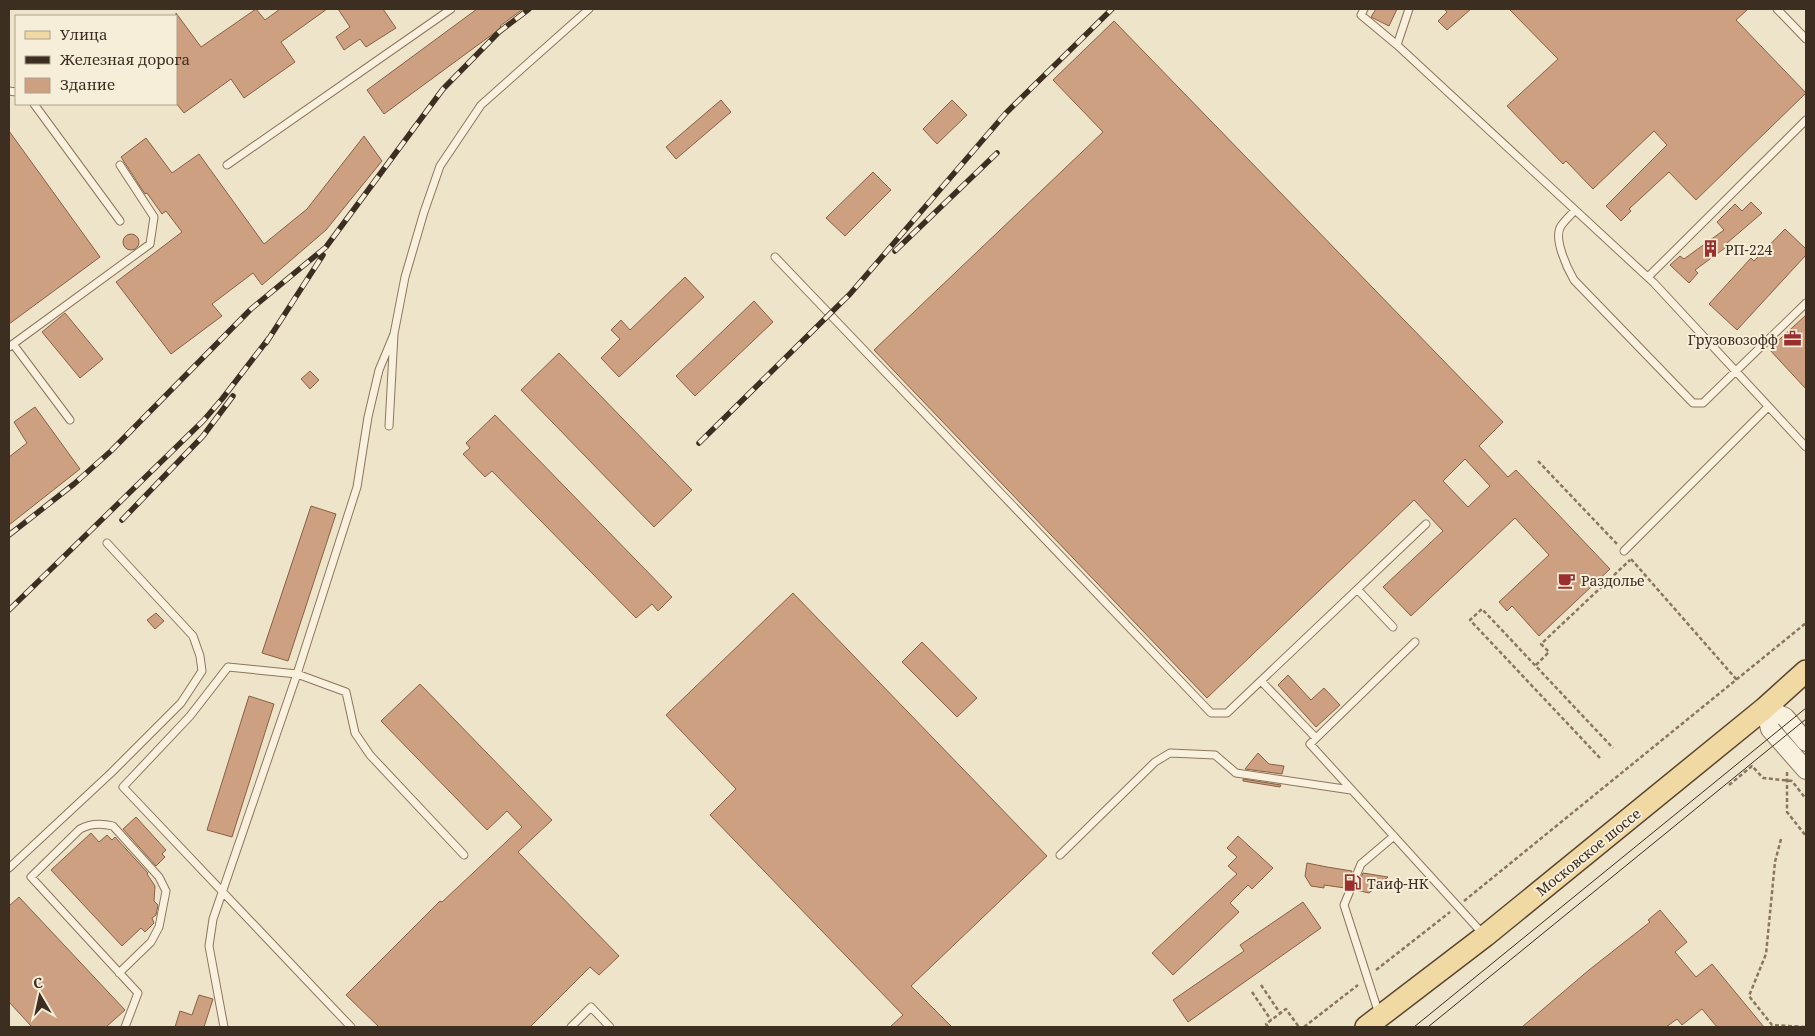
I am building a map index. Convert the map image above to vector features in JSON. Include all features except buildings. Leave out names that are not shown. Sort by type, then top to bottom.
[{"type":"main road","name":"Московское шоссе","points":[[1372,1022],[1485,936],[1765,708],[1806,671]]},
{"type":"street","points":[[1765,708],[1785,717],[1806,742]]},
{"type":"street","points":[[1765,708],[1770,729],[1806,770]]},
{"type":"lane","points":[[227,164],[451,9]]},
{"type":"lane","points":[[389,426],[394,334],[405,277],[440,166],[450,148],[481,105],[589,9]]},
{"type":"lane","points":[[1364,9],[1361,14],[1648,277],[1806,447]]},
{"type":"lane","points":[[1397,45],[1409,9]]},
{"type":"lane","points":[[1776,9],[1806,39]]},
{"type":"lane","points":[[35,105],[120,221]]},
{"type":"lane","points":[[1648,277],[1806,120]]},
{"type":"lane","points":[[70,420],[11,346],[150,244],[154,217],[120,165]]},
{"type":"lane","points":[[1575,210],[1560,227],[1558,235],[1565,264],[1574,280],[1692,403],[1703,403],[1806,304]]},
{"type":"lane","points":[[775,257],[1210,713],[1227,714],[1426,524]]},
{"type":"lane","points":[[224,1027],[208,946],[213,919],[297,674],[357,487],[368,417],[379,370],[394,334]]},
{"type":"lane","points":[[1624,551],[1768,407]]},
{"type":"lane","points":[[9,868],[111,773],[181,703],[202,671],[200,656],[193,636],[107,543]]},
{"type":"lane","points":[[1358,590],[1393,627]]},
{"type":"lane","points":[[1415,642],[1310,744],[1485,936]]},
{"type":"lane","points":[[351,1027],[123,787],[190,716],[228,667],[297,674],[346,692],[355,733],[370,755],[464,855]]},
{"type":"lane","points":[[1262,682],[1316,738]]},
{"type":"lane","points":[[1060,854],[1154,762],[1170,753],[1215,755],[1236,773],[1352,790]]},
{"type":"lane","points":[[119,973],[151,942],[159,927],[166,891],[159,877],[113,826],[103,824],[88,825],[80,829],[31,877],[119,973],[138,993],[125,1027]]},
{"type":"lane","points":[[1372,1022],[1367,978],[1344,906],[1361,864],[1394,836]]},
{"type":"lane","points":[[570,1027],[591,1007],[610,1027]]},
{"type":"path","points":[[1538,461],[1624,551],[1737,680]]},
{"type":"path","points":[[1536,665],[1549,652],[1541,644],[1631,559]]},
{"type":"path","points":[[1600,758],[1470,620],[1482,609],[1613,748]]},
{"type":"path","points":[[1304,1027],[1458,906],[1806,623]]},
{"type":"path","points":[[1729,785],[1752,766],[1763,778],[1792,782],[1806,799]]},
{"type":"path","points":[[1787,768],[1787,812],[1806,836]]},
{"type":"path","points":[[1781,839],[1775,862],[1766,954],[1749,996],[1772,1025],[1806,1027]]},
{"type":"path","points":[[1261,985],[1280,1013]]},
{"type":"path","points":[[1252,992],[1271,1020]]},
{"type":"path","points":[[1268,1027],[1266,1024],[1286,1009],[1299,1027]]},
{"type":"tram line","points":[[1414,1027],[1806,708]]},
{"type":"tram line","points":[[1428,1027],[1806,719]]},
{"type":"railway","points":[[9,535],[74,484],[111,451],[251,309],[326,247],[443,89],[499,32],[529,9]]},
{"type":"railway","points":[[699,443],[850,294],[1006,113],[1112,9]]},
{"type":"railway","points":[[895,251],[997,153]]},
{"type":"railway","points":[[266,343],[323,255]]},
{"type":"railway","points":[[9,610],[203,421],[269,338]]},
{"type":"railway","points":[[122,520],[203,436],[233,396]]},
{"type":"place","name":"РП-224","points":[[1711,249]]},
{"type":"place","name":"Грузовозофф","points":[[1792,339]]},
{"type":"place","name":"Раздолье","points":[[1567,580]]},
{"type":"place","name":"Таиф-НК","points":[[1353,883]]}]
